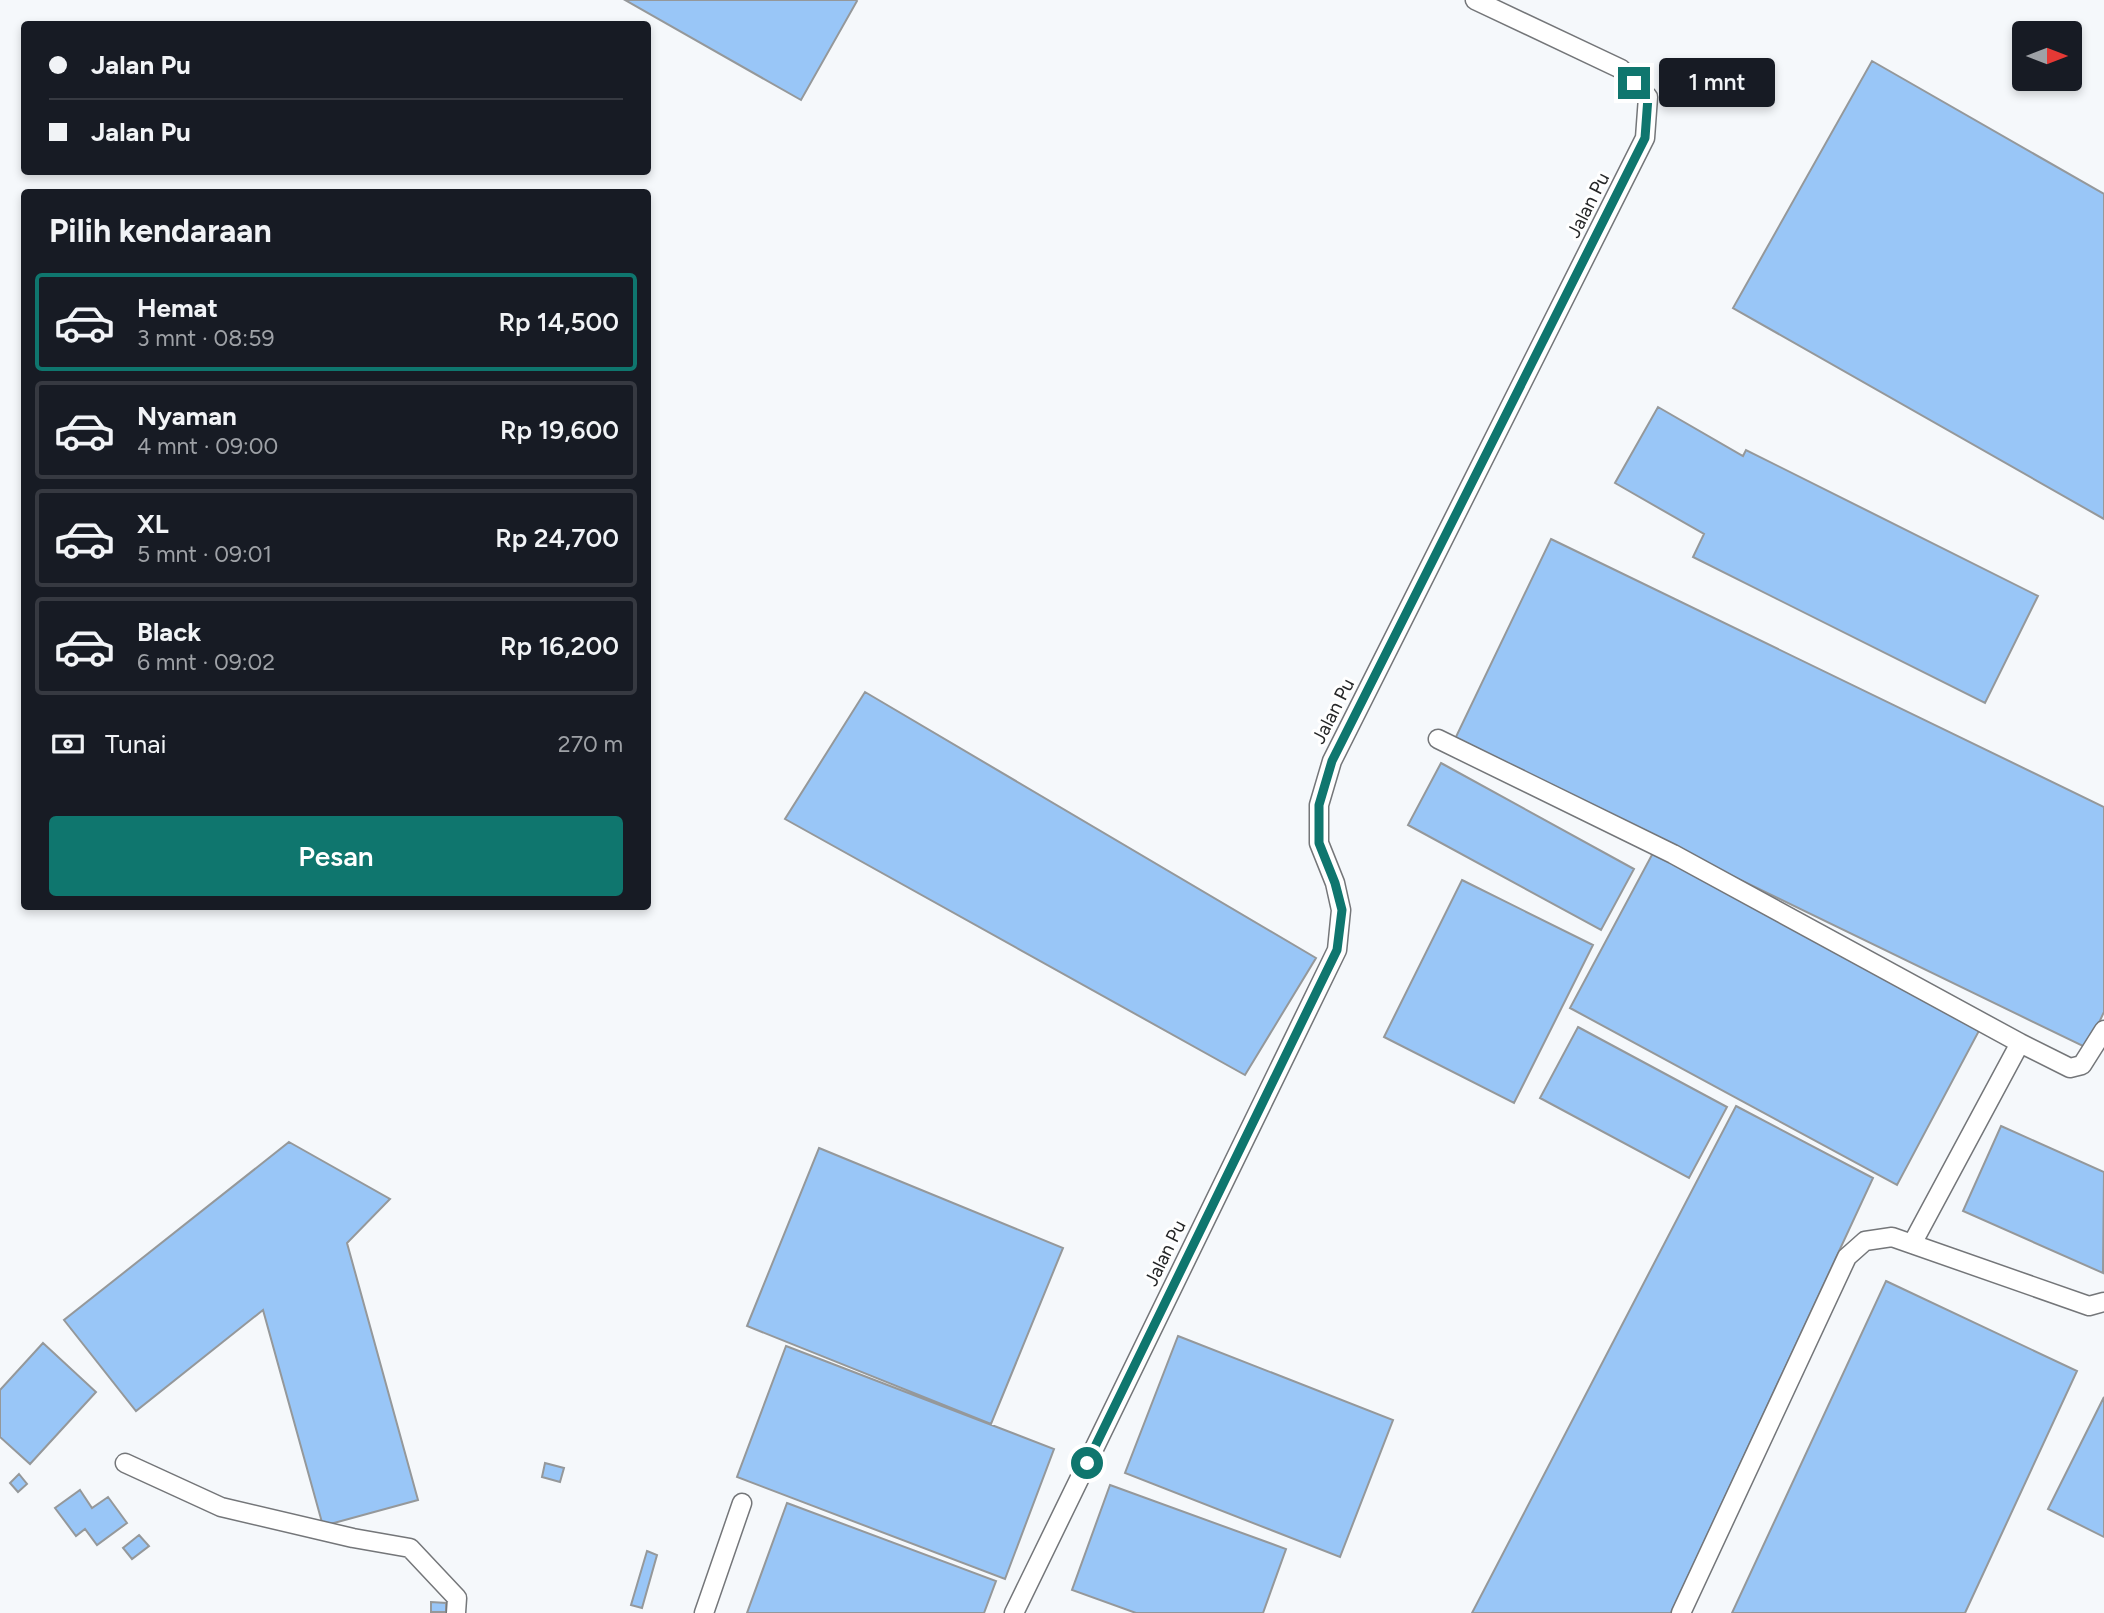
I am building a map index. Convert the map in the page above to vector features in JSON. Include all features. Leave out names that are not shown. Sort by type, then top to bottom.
[{"type":"lane","name":"Jalan Pu","points":[[1014,1613],[1337,950],[1342,910],[1335,883],[1319,843],[1319,805],[1332,761],[1645,138],[1648,97],[1621,69],[1475,0]]},
{"type":"lane","points":[[1438,739],[1672,855],[2020,1044],[2070,1068],[2082,1065],[2104,1030]]},
{"type":"lane","points":[[1912,1244],[2020,1044]]},
{"type":"lane","points":[[1681,1613],[1847,1257],[1865,1241],[1892,1237],[2089,1306],[2104,1302]]},
{"type":"lane","points":[[125,1463],[221,1507],[353,1538],[410,1548],[457,1598],[456,1613]]},
{"type":"lane","points":[[704,1613],[742,1503]]},
{"type":"building","points":[[625,0],[856,0],[857,1],[801,100]]},
{"type":"building","points":[[1872,61],[2104,194],[2104,519],[1733,308]]},
{"type":"building","points":[[1658,407],[1743,456],[1746,450],[2038,596],[1985,703],[1693,557],[1704,534],[1615,483]]},
{"type":"building","points":[[1551,539],[2104,807],[2104,1012],[2087,1048],[1454,741]]},
{"type":"building","points":[[865,692],[1316,958],[1245,1075],[785,819]]},
{"type":"building","points":[[1441,763],[1634,869],[1601,930],[1408,825]]},
{"type":"building","points":[[1654,851],[1981,1027],[1897,1185],[1570,1008]]},
{"type":"building","points":[[1462,880],[1593,945],[1514,1103],[1384,1037]]},
{"type":"building","points":[[1578,1027],[1727,1107],[1689,1178],[1540,1098]]},
{"type":"building","points":[[1736,1106],[1873,1178],[1671,1613],[1472,1613]]},
{"type":"building","points":[[2001,1126],[2104,1172],[2103,1273],[1963,1211]]},
{"type":"building","points":[[289,1142],[390,1199],[347,1243],[418,1500],[323,1526],[263,1310],[136,1411],[64,1320]]},
{"type":"building","points":[[819,1148],[1063,1248],[991,1424],[747,1326]]},
{"type":"building","points":[[1886,1281],[2077,1371],[1965,1613],[1732,1613]]},
{"type":"building","points":[[1178,1336],[1393,1420],[1340,1557],[1125,1473]]},
{"type":"building","points":[[43,1343],[96,1392],[30,1464],[0,1437],[0,1390]]},
{"type":"building","points":[[786,1346],[1054,1449],[1005,1579],[737,1477]]},
{"type":"building","points":[[2104,1397],[2104,1537],[2048,1509]]},
{"type":"building","points":[[545,1463],[564,1468],[560,1482],[542,1477]]},
{"type":"building","points":[[19,1474],[27,1484],[18,1492],[10,1483]]},
{"type":"building","points":[[1110,1485],[1286,1549],[1263,1613],[1136,1613],[1072,1590]]},
{"type":"building","points":[[80,1490],[92,1508],[108,1497],[127,1523],[97,1545],[85,1529],[76,1536],[55,1508]]},
{"type":"building","points":[[787,1503],[996,1581],[984,1613],[747,1613]]},
{"type":"building","points":[[139,1535],[149,1546],[132,1559],[123,1548]]},
{"type":"building","points":[[647,1551],[657,1555],[642,1608],[631,1605]]},
{"type":"building","points":[[431,1602],[446,1603],[446,1612],[431,1612]]},
{"type":"route","points":[[1087,1463],[1337,950],[1342,910],[1335,883],[1319,843],[1319,805],[1332,761],[1645,138],[1648,97],[1634,83]]}]
